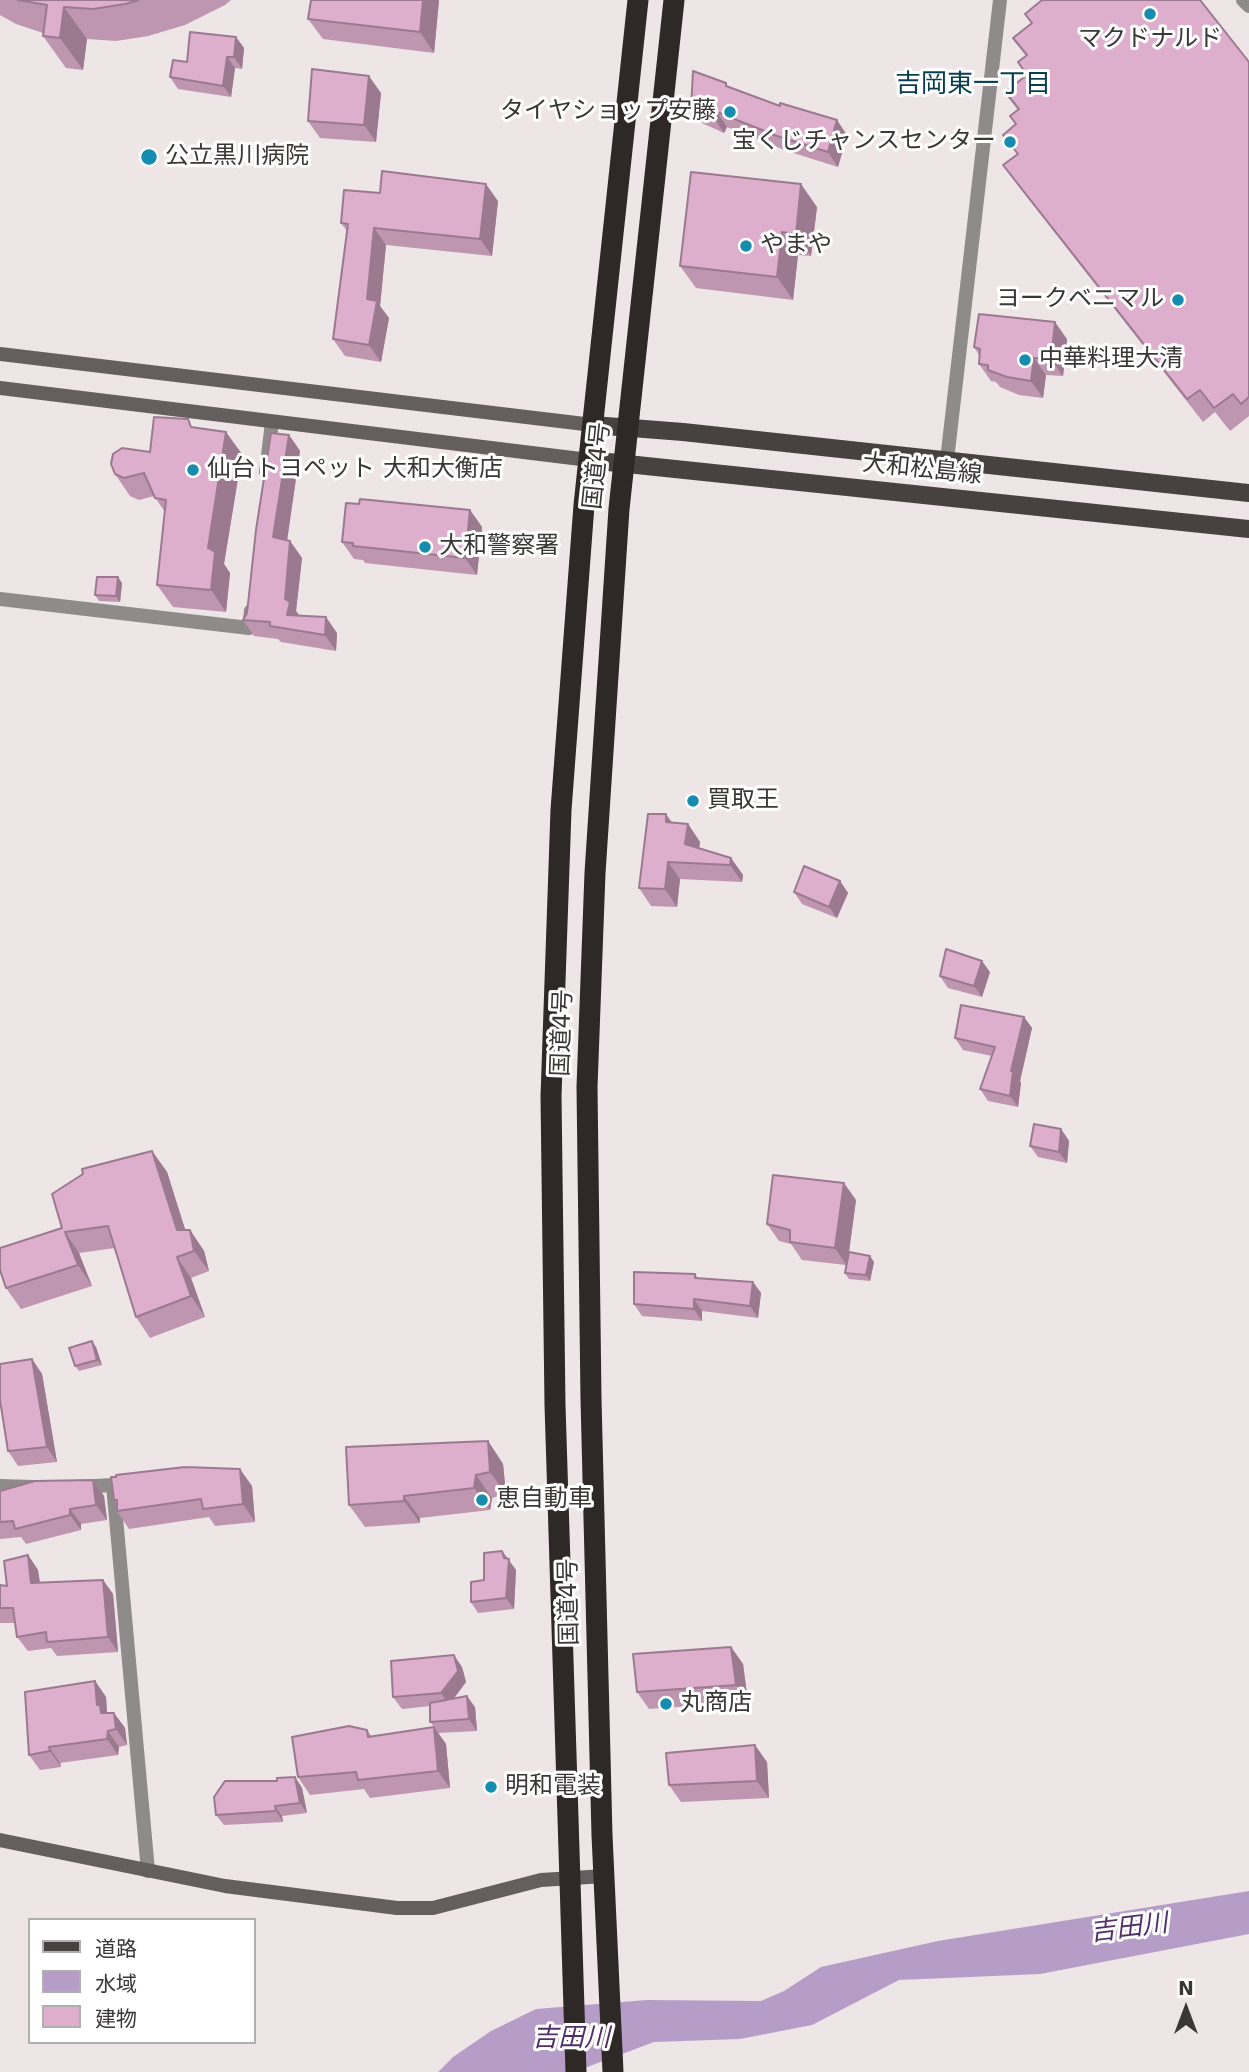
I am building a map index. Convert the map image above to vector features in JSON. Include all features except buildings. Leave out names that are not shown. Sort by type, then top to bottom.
[{"type":"highway","name":"国道4号","points":[[576,2072],[555,1405],[551,1096],[561,810],[589,460],[638,0]]},
{"type":"highway","name":"国道4号","points":[[613,2072],[591,1399],[587,1087],[595,873],[619,509],[674,0]]},
{"type":"main road","name":"大和松島線","points":[[593,425],[1249,492]]},
{"type":"main road","name":"大和松島線","points":[[589,460],[1249,529]]},
{"type":"street","points":[[947,460],[1000,0]]},
{"type":"street","points":[[1243,0],[1249,6]]},
{"type":"street","points":[[0,354],[593,425]]},
{"type":"street","points":[[0,388],[589,460]]},
{"type":"street","points":[[264,491],[272,422]]},
{"type":"street","points":[[0,598],[249,628],[252,601]]},
{"type":"street","points":[[0,1486],[113,1485],[148,1871]]},
{"type":"street","points":[[0,1840],[225,1886],[397,1908],[433,1908],[541,1880],[605,1876]]},
{"type":"water","name":"吉田川","points":[[1249,1891],[1249,1934],[1040,1974],[899,1980],[812,2025],[740,2039],[654,2042],[574,2072],[438,2072],[453,2057],[491,2031],[536,2009],[647,2000],[761,2001],[784,1991],[821,1967],[938,1941]]},
{"type":"place","name":"マクドナルド","points":[[1150,14]]},
{"type":"place","name":"タイヤショップ安藤","points":[[730,112]]},
{"type":"place","name":"宝くじチャンスセンター","points":[[1010,142]]},
{"type":"place","name":"公立黒川病院","points":[[149,157]]},
{"type":"place","name":"やまや","points":[[746,246]]},
{"type":"place","name":"ヨークベニマル","points":[[1178,300]]},
{"type":"place","name":"中華料理大清","points":[[1025,360]]},
{"type":"place","name":"仙台トヨペット 大和大衡店","points":[[193,470]]},
{"type":"place","name":"大和警察署","points":[[425,547]]},
{"type":"place","name":"買取王","points":[[693,801]]},
{"type":"place","name":"恵自動車","points":[[482,1500]]},
{"type":"place","name":"丸商店","points":[[666,1704]]},
{"type":"place","name":"明和電装","points":[[491,1787]]},
{"type":"district","name":"吉岡東一丁目","points":[[973,85]]}]
